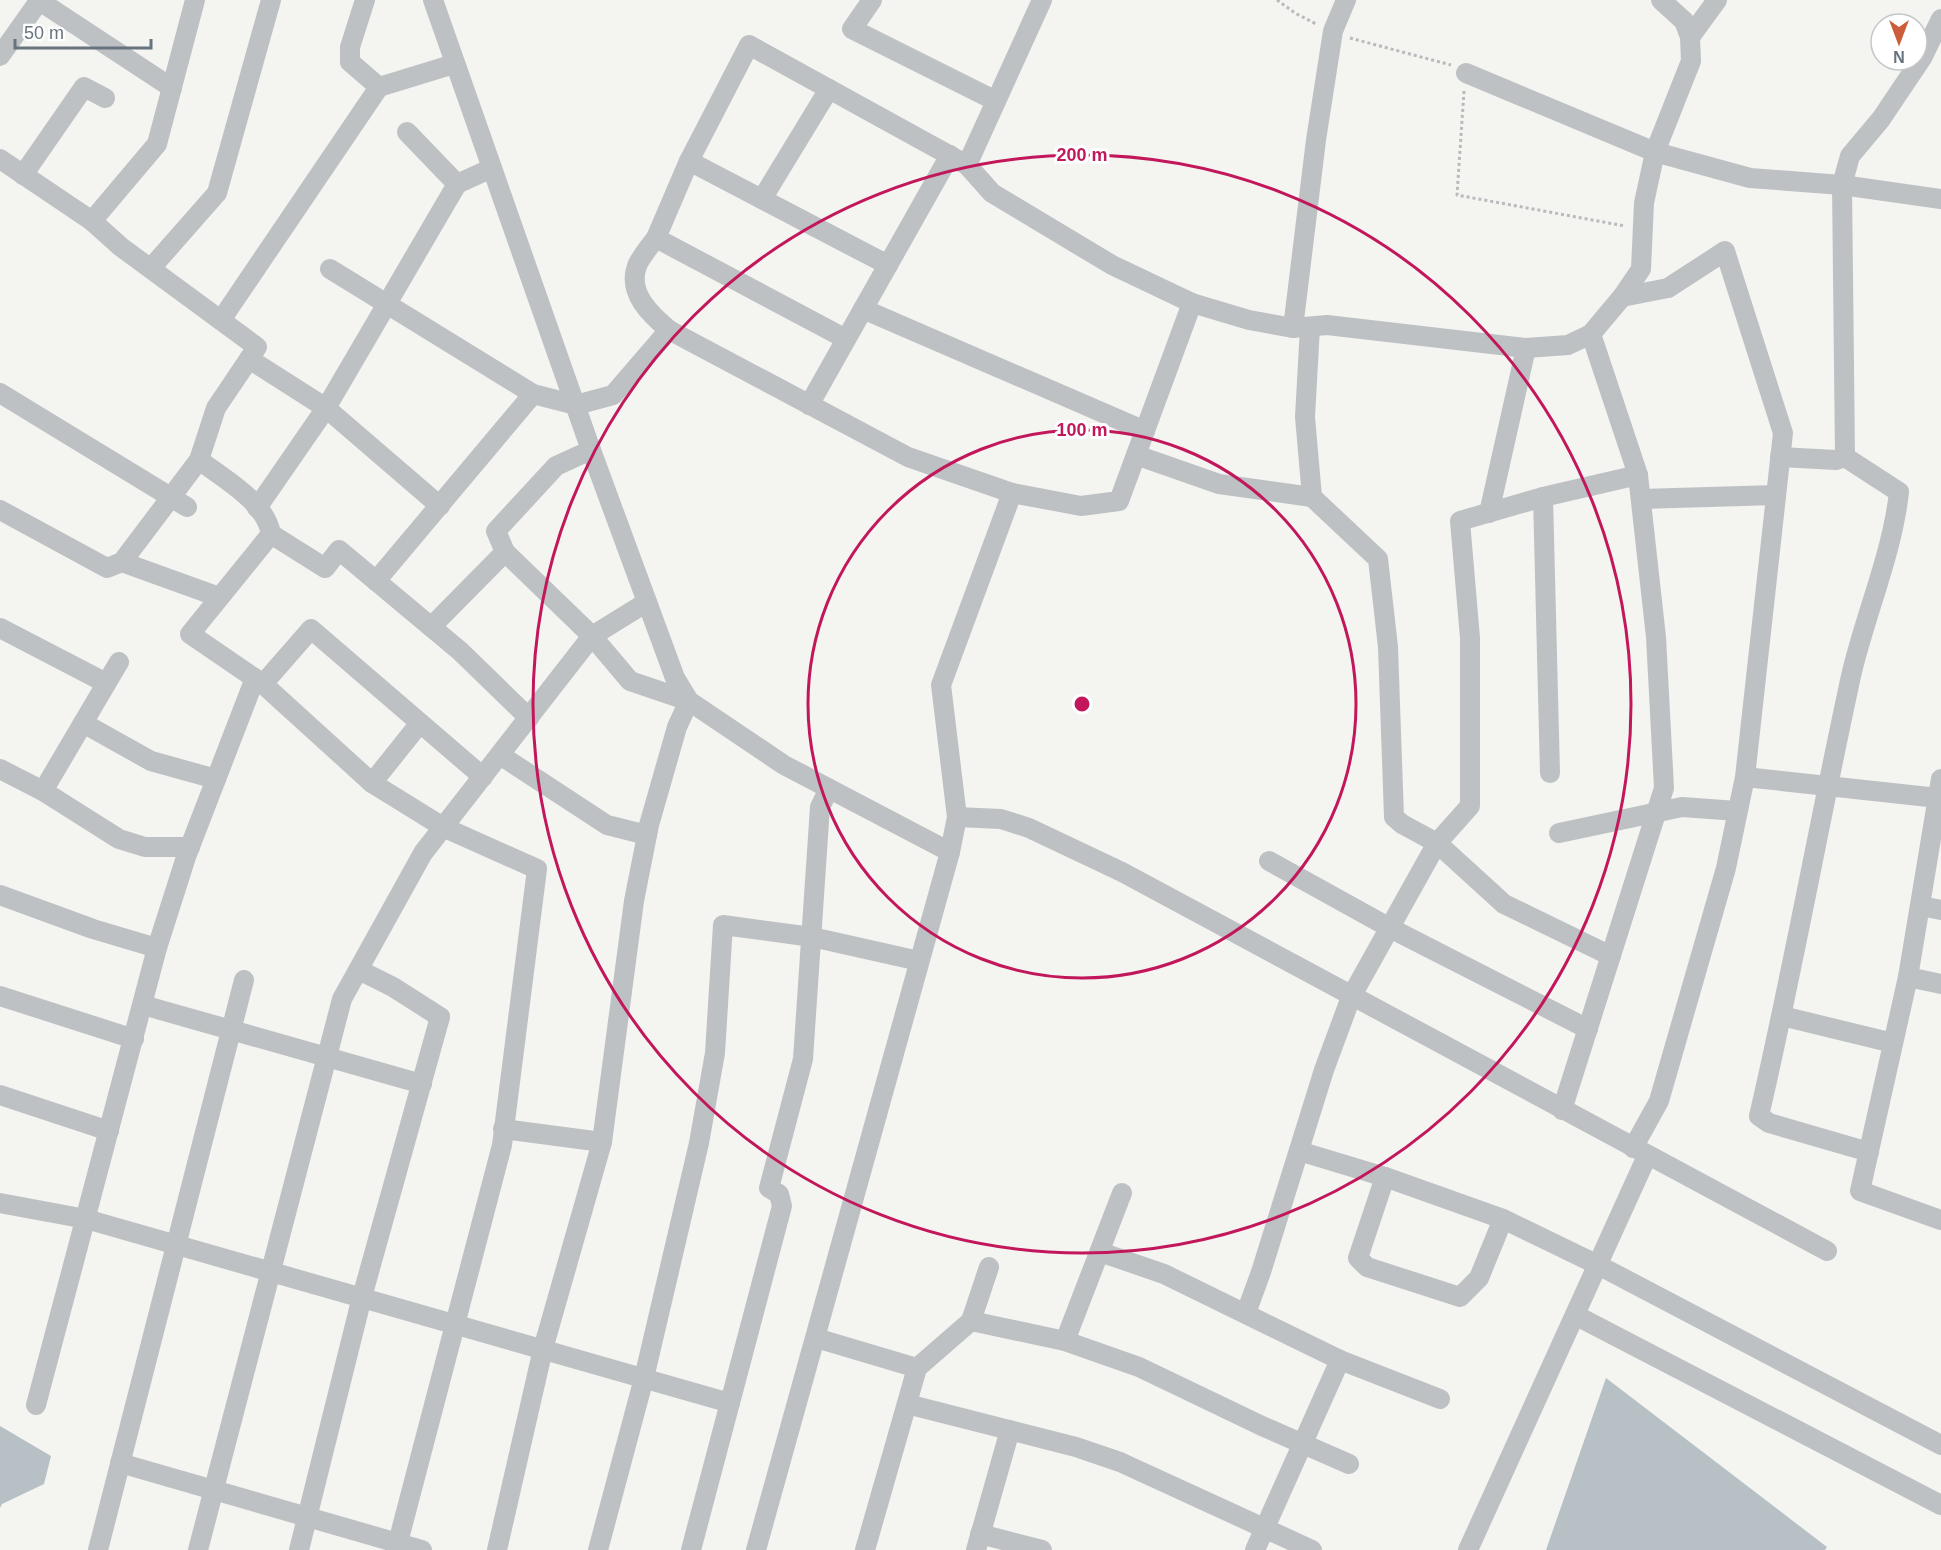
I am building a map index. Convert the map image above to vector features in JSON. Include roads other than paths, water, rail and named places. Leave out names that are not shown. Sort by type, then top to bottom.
[{"type":"street","points":[[0,56],[39,0],[172,88]]},
{"type":"street","points":[[92,221],[157,144],[195,0]]},
{"type":"street","points":[[151,268],[217,193],[271,0]]},
{"type":"street","points":[[365,0],[350,47],[350,62],[379,87]]},
{"type":"street","points":[[433,0],[591,450],[675,678],[689,701]]},
{"type":"street","points":[[872,0],[852,29],[996,101]]},
{"type":"street","points":[[967,165],[1042,0]]},
{"type":"street","points":[[1312,497],[1305,417],[1301,327],[1316,140],[1333,31],[1346,0]]},
{"type":"street","points":[[1192,303],[1119,501],[1081,506],[1012,494],[908,457],[669,330],[649,314],[636,291],[637,267],[656,238],[689,161],[750,45],[967,165],[992,193],[1112,265],[1192,303],[1249,320],[1301,327],[1327,325],[1526,348],[1568,345],[1591,334],[1622,297],[1641,269],[1644,202],[1656,152],[1685,80],[1690,61],[1690,37],[1684,21],[1661,0]]},
{"type":"street","points":[[1690,37],[1717,0]]},
{"type":"street","points":[[1845,457],[1842,185],[1850,156],[1881,119],[1940,25]]},
{"type":"street","points":[[221,320],[379,87],[454,64]]},
{"type":"street","points":[[1466,73],[1656,152],[1750,178],[1842,185],[1941,199]]},
{"type":"street","points":[[23,175],[84,87],[105,98]]},
{"type":"street","points":[[762,200],[829,89]]},
{"type":"street","points":[[407,132],[457,184]]},
{"type":"street","points":[[809,405],[950,155]]},
{"type":"street","points":[[0,159],[92,221],[257,347],[216,408],[199,460],[179,501],[122,562],[107,568],[0,510]]},
{"type":"street","points":[[689,161],[888,266]]},
{"type":"street","points":[[257,508],[326,408],[457,184],[492,168]]},
{"type":"street","points":[[656,238],[846,339]]},
{"type":"street","points":[[1468,1550],[1598,1265],[1659,1101],[1726,868],[1745,777],[1783,433],[1725,251],[1668,288],[1622,297]]},
{"type":"street","points":[[330,269],[533,394],[576,405],[613,395],[669,330]]},
{"type":"street","points":[[863,309],[1145,431]]},
{"type":"street","points":[[1562,1110],[1664,788],[1656,637],[1638,475],[1591,334]]},
{"type":"street","points":[[1489,513],[1526,348]]},
{"type":"street","points":[[249,359],[326,408],[440,506]]},
{"type":"street","points":[[0,393],[179,501]]},
{"type":"street","points":[[376,581],[533,394]]},
{"type":"street","points":[[591,450],[556,466],[496,531],[505,552],[592,636],[630,681],[689,701],[784,765],[950,852]]},
{"type":"street","points":[[1136,455],[1219,484],[1312,497],[1378,559],[1388,647],[1393,811],[1402,824],[1437,843],[1504,904],[1611,956]]},
{"type":"street","points":[[1780,457],[1836,460],[1845,457]]},
{"type":"street","points":[[1845,457],[1899,492],[1896,518],[1854,666],[1827,786],[1782,1016],[1759,1116],[1769,1123],[1869,1152]]},
{"type":"street","points":[[199,460],[247,497],[269,523],[271,534],[325,568],[339,550],[431,627],[528,718]]},
{"type":"street","points":[[1246,1313],[1324,1070],[1351,997],[1437,843],[1470,806],[1470,638],[1460,521],[1543,497],[1638,475]]},
{"type":"street","points":[[756,1550],[950,852],[957,817],[941,685],[1012,494]]},
{"type":"street","points":[[1641,499],[1776,495]]},
{"type":"street","points":[[1543,497],[1550,773]]},
{"type":"street","points":[[271,534],[190,634],[259,681],[372,783],[443,827],[537,869],[504,1129],[397,1546]]},
{"type":"street","points":[[431,627],[505,552]]},
{"type":"street","points":[[122,562],[219,597]]},
{"type":"street","points":[[198,1550],[342,999],[423,853],[592,636],[647,602]]},
{"type":"street","points":[[0,628],[106,683]]},
{"type":"street","points":[[36,1406],[157,948],[190,847],[216,779],[259,681],[311,629],[483,777]]},
{"type":"street","points":[[43,791],[119,662]]},
{"type":"street","points":[[497,1550],[543,1349],[602,1142],[634,901],[647,835],[677,727],[689,701]]},
{"type":"street","points":[[83,723],[151,761],[216,779]]},
{"type":"street","points":[[372,783],[420,723]]},
{"type":"street","points":[[500,755],[606,825],[647,835]]},
{"type":"street","points":[[0,769],[43,791],[119,839],[145,847],[190,847]]},
{"type":"street","points":[[1745,777],[1827,786],[1940,788],[1908,977],[1860,1191],[1941,1220]]},
{"type":"street","points":[[691,1550],[782,1206],[779,1194],[769,1188],[803,1059],[820,807],[829,789]]},
{"type":"street","points":[[1559,833],[1682,807],[1737,811]]},
{"type":"street","points":[[957,817],[1001,819],[1029,828],[1122,872],[1827,1251]]},
{"type":"street","points":[[1269,861],[1390,928],[1588,1029]]},
{"type":"street","points":[[0,895],[93,929],[157,948]]},
{"type":"street","points":[[1920,906],[1941,910]]},
{"type":"street","points":[[598,1550],[644,1378],[699,1143],[715,1053],[723,926],[812,937],[919,961]]},
{"type":"street","points":[[299,1550],[362,1297],[440,1017],[393,987],[359,970]]},
{"type":"street","points":[[1908,977],[1941,984]]},
{"type":"street","points":[[98,1550],[244,980]]},
{"type":"street","points":[[0,996],[134,1039]]},
{"type":"street","points":[[142,1005],[422,1084]]},
{"type":"street","points":[[1782,1016],[1893,1043]]},
{"type":"street","points":[[0,1095],[109,1131]]},
{"type":"street","points":[[504,1129],[602,1142]]},
{"type":"street","points":[[1299,1151],[1385,1177],[1503,1220],[1598,1265],[1941,1445]]},
{"type":"street","points":[[1385,1177],[1358,1258],[1366,1267],[1460,1297],[1479,1278],[1503,1220]]},
{"type":"street","points":[[1065,1341],[1122,1193]]},
{"type":"street","points":[[0,1203],[86,1219],[730,1403]]},
{"type":"street","points":[[1100,1252],[1164,1274],[1340,1360],[1440,1399]]},
{"type":"street","points":[[865,1550],[917,1368],[971,1321],[989,1267]]},
{"type":"street","points":[[1575,1315],[1941,1504]]},
{"type":"street","points":[[971,1321],[1065,1341],[1139,1368],[1349,1464]]},
{"type":"street","points":[[816,1338],[917,1368]]},
{"type":"street","points":[[1255,1550],[1340,1360]]},
{"type":"street","points":[[907,1404],[1010,1430],[1120,1462],[1312,1550]]},
{"type":"street","points":[[1010,1430],[978,1542],[1042,1550]]},
{"type":"street","points":[[120,1463],[307,1517],[397,1546],[422,1550]]}]
